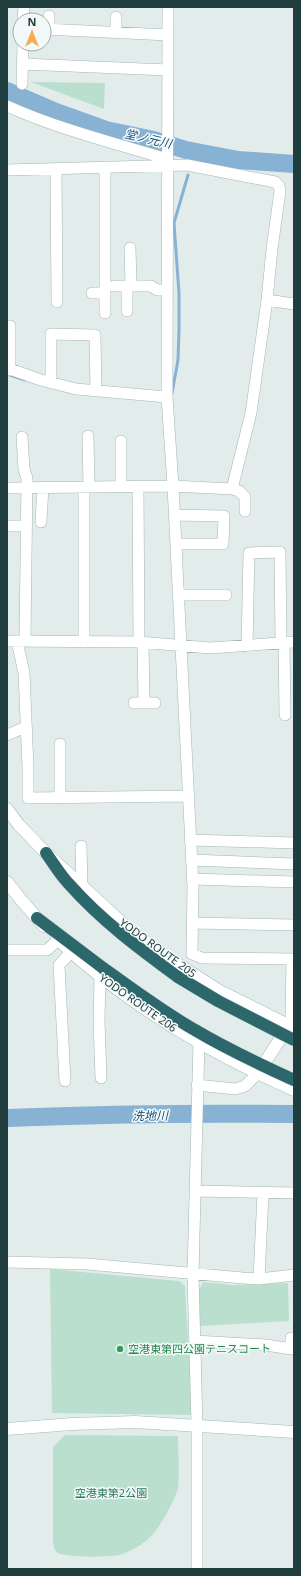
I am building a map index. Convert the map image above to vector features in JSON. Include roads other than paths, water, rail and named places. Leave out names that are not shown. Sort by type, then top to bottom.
[{"type":"highway","points":[[46,853],[69,884],[100,916],[135,946],[178,977],[218,1001],[294,1040]]},
{"type":"highway","points":[[37,918],[102,973],[196,1031],[245,1057],[294,1080]]},
{"type":"street","points":[[168,7],[167,397],[173,486],[192,879],[192,954],[202,958],[293,959],[291,1027],[257,1074],[245,1086],[235,1089],[197,1085]]},
{"type":"street","points":[[116,16],[116,32]]},
{"type":"street","points":[[52,29],[168,35]]},
{"type":"street","points":[[22,84],[23,52]]},
{"type":"street","points":[[22,64],[168,70]]},
{"type":"street","points":[[7,106],[22,113],[167,160],[275,182],[279,186],[267,300],[251,413],[232,489]]},
{"type":"street","points":[[7,170],[105,167],[167,160]]},
{"type":"street","points":[[105,167],[100,215],[100,255],[105,293],[105,313]]},
{"type":"street","points":[[56,169],[52,224],[52,275],[57,302]]},
{"type":"street","points":[[127,312],[130,248]]},
{"type":"street","points":[[114,286],[151,286],[157,290],[167,290]]},
{"type":"street","points":[[92,293],[105,293]]},
{"type":"street","points":[[267,300],[294,304]]},
{"type":"street","points":[[7,326],[10,326],[9,369],[51,383],[76,389],[167,397]]},
{"type":"street","points":[[51,383],[51,334],[95,335],[96,391]]},
{"type":"street","points":[[84,642],[88,436]]},
{"type":"street","points":[[121,440],[121,486]]},
{"type":"street","points":[[25,443],[27,488],[26,526],[17,641],[24,673],[28,798],[188,796]]},
{"type":"street","points":[[138,486],[141,642],[145,703]]},
{"type":"street","points":[[7,488],[173,486],[232,489],[239,491],[245,497],[245,511]]},
{"type":"street","points":[[41,522],[43,487]]},
{"type":"street","points":[[174,515],[224,516],[224,544],[176,544]]},
{"type":"street","points":[[7,526],[26,526]]},
{"type":"street","points":[[247,646],[249,553],[280,552],[286,643],[285,715]]},
{"type":"street","points":[[178,595],[226,595]]},
{"type":"street","points":[[17,641],[141,642],[180,644],[210,648],[286,643]]},
{"type":"street","points":[[7,736],[26,727]]},
{"type":"street","points":[[60,744],[60,797]]},
{"type":"street","name":"YODO ROUTE 205","points":[[7,809],[19,826],[46,853],[132,932],[218,990],[291,1027]]},
{"type":"street","points":[[190,840],[234,837],[293,840]]},
{"type":"street","points":[[81,846],[82,886]]},
{"type":"street","points":[[191,860],[294,864]]},
{"type":"street","points":[[192,879],[294,882]]},
{"type":"street","name":"YODO ROUTE 206","points":[[7,882],[22,901],[58,940],[172,1028],[257,1074],[294,1090]]},
{"type":"street","points":[[193,922],[246,919],[294,925]]},
{"type":"street","points":[[7,950],[47,950],[58,940]]},
{"type":"street","points":[[65,1081],[59,965],[72,952]]},
{"type":"street","points":[[102,973],[104,1071]]},
{"type":"street","points":[[198,1042],[196,1191],[193,1274],[197,1426],[198,1569]]},
{"type":"street","points":[[196,1191],[294,1193]]},
{"type":"street","points":[[259,1279],[263,1193]]},
{"type":"street","points":[[7,1262],[87,1264],[259,1279],[294,1275]]},
{"type":"street","points":[[195,1341],[266,1344],[291,1349],[291,1338],[294,1338]]},
{"type":"street","points":[[7,1429],[64,1424],[134,1422],[294,1432]]},
{"type":"waterway","name":"堂ノ元川","points":[[7,91],[56,112],[106,130],[154,140],[186,150],[238,160],[294,164]]},
{"type":"waterway","points":[[172,393],[178,360],[179,330],[179,293],[174,223],[188,175]]},
{"type":"waterway","points":[[7,374],[25,380]]},
{"type":"waterway","name":"洗地川","points":[[7,1118],[150,1114],[294,1114]]},
{"type":"place","name":"空港東第四公園テニスコート","points":[[120,1349]]},
{"type":"park label","name":"空港東第2公園","points":[[111,1493]]}]
